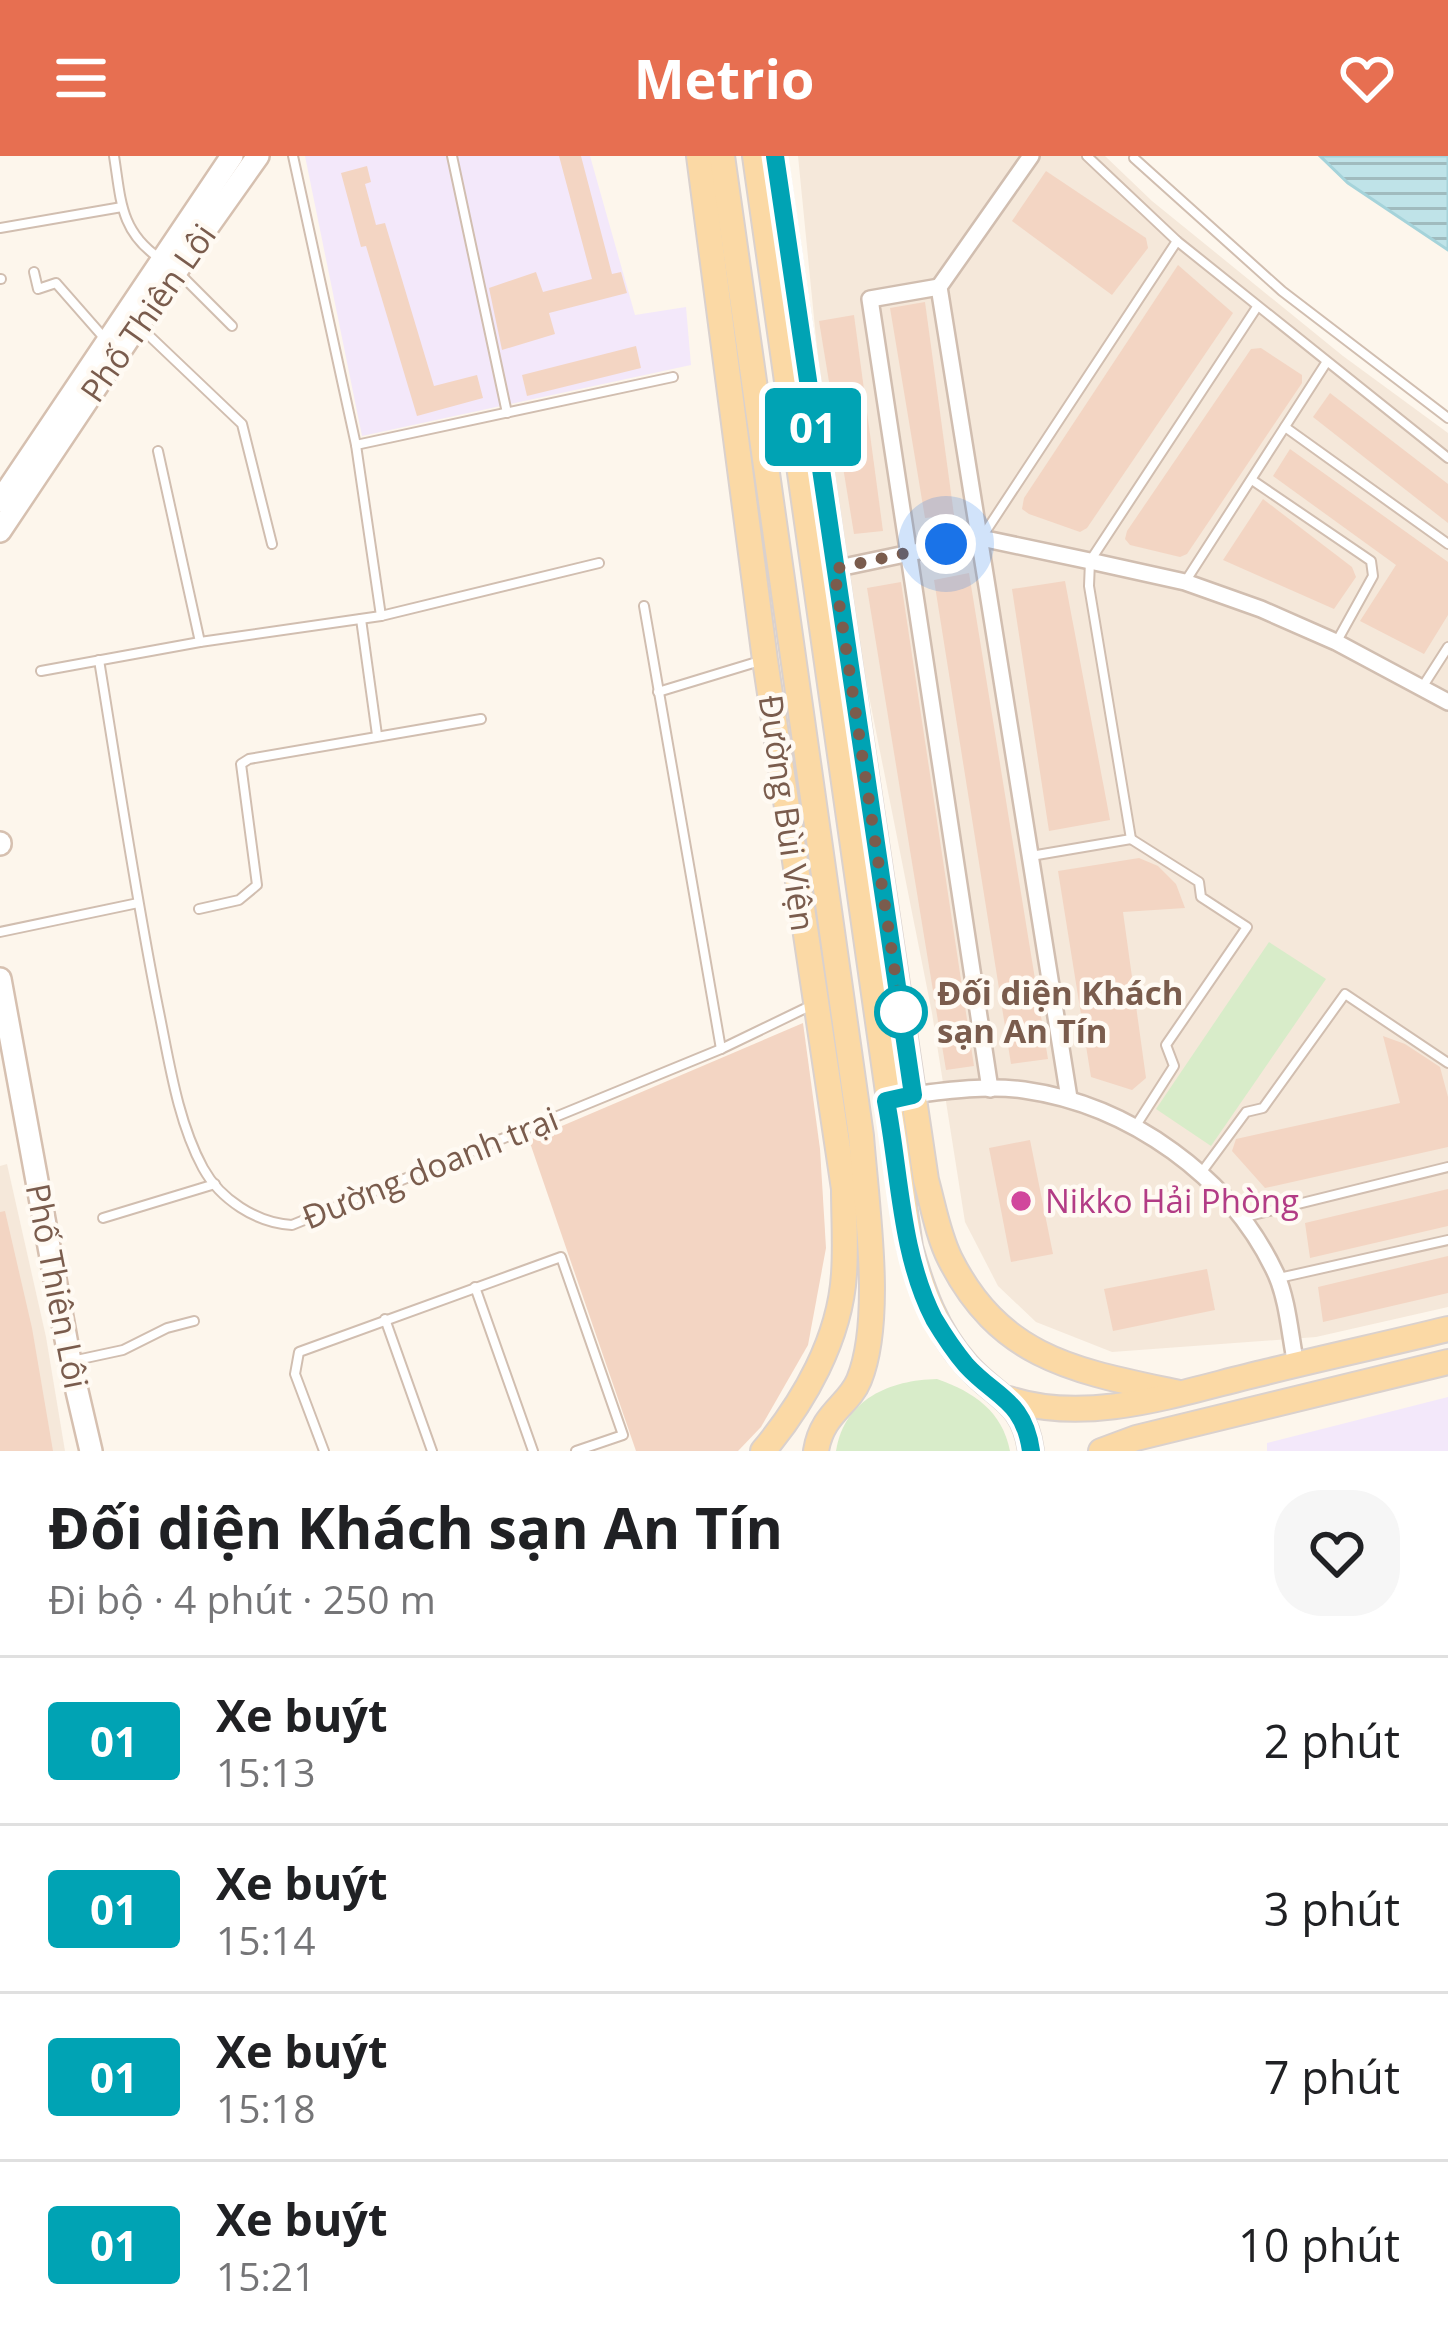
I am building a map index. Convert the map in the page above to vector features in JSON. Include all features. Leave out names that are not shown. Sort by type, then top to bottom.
[{"type":"main road","name":"Phố Thiên Lôi","points":[[0,531],[138,325],[232,156]]},
{"type":"main road","name":"Phố Thiên Lôi","points":[[0,501],[106,341],[258,156]]},
{"type":"main road","name":"Đường Bùi Viện","points":[[699,156],[815,1004],[850,1141],[844,1277],[835,1318],[810,1384],[763,1451]]},
{"type":"main road","name":"Đường Bùi Viện","points":[[722,156],[850,1141],[870,1330],[858,1383],[833,1409],[814,1448]]},
{"type":"main road","name":"Đường Bùi Viện","points":[[755,156],[926,1180],[947,1255],[979,1309],[1022,1344],[1078,1372],[1179,1393]]},
{"type":"main road","name":"Đường Bùi Viện","points":[[774,156],[886,1101],[910,1247],[935,1320],[968,1367],[1009,1399]]},
{"type":"main road","points":[[731,232],[766,225]]},
{"type":"main road","name":"Phố Thiên Lôi","points":[[0,979],[91,1451]]},
{"type":"main road","points":[[886,1101],[913,1095]]},
{"type":"main road","points":[[1009,1399],[1037,1408],[1086,1409],[1179,1393],[1448,1329]]},
{"type":"main road","points":[[1100,1451],[1448,1362]]},
{"type":"main road","points":[[1009,1399],[1022,1417],[1031,1451]]},
{"type":"main road","points":[[1148,1451],[1235,1413]]},
{"type":"street","points":[[1031,156],[939,287],[1069,1098]]},
{"type":"street","points":[[939,287],[870,299],[990,1089]]},
{"type":"street","points":[[824,571],[981,538],[1186,582],[1336,642],[1448,702]]},
{"type":"street","points":[[913,1095],[990,1089],[1069,1098],[1135,1128],[1200,1173],[1245,1217],[1278,1278],[1296,1365]]},
{"type":"lane","points":[[115,156],[122,207],[135,238],[232,326]]},
{"type":"lane","points":[[293,156],[356,446],[381,616]]},
{"type":"lane","points":[[452,156],[507,413]]},
{"type":"lane","points":[[1087,156],[1177,241],[1448,458]]},
{"type":"lane","points":[[1134,158],[1282,291],[1448,418]]},
{"type":"lane","points":[[0,228],[122,207]]},
{"type":"lane","points":[[981,538],[1177,241]]},
{"type":"lane","points":[[34,272],[38,289],[56,283],[106,341]]},
{"type":"lane","points":[[1131,839],[1089,586],[1090,561],[1257,307]]},
{"type":"lane","points":[[138,325],[242,424],[272,544]]},
{"type":"lane","points":[[1186,582],[1326,363]]},
{"type":"lane","points":[[356,446],[673,377]]},
{"type":"lane","points":[[1285,427],[1448,544]]},
{"type":"lane","points":[[158,452],[200,642]]},
{"type":"lane","points":[[1252,480],[1371,561],[1373,576],[1336,642]]},
{"type":"lane","points":[[41,671],[381,616],[599,563]]},
{"type":"lane","points":[[644,606],[721,1049]]},
{"type":"lane","points":[[361,619],[377,735]]},
{"type":"lane","points":[[1422,687],[1448,647]]},
{"type":"lane","points":[[658,692],[765,660]]},
{"type":"lane","name":"Đường doanh trại","points":[[99,661],[138,903],[182,1112],[192,1144],[215,1184],[250,1214],[292,1226],[721,1049],[815,1004]]},
{"type":"lane","points":[[199,909],[239,900],[257,885],[242,764],[249,759],[481,718]]},
{"type":"lane","points":[[1031,856],[1131,839],[1199,881],[1201,897],[1247,927],[1166,1045],[1174,1066],[1135,1128]]},
{"type":"lane","points":[[0,932],[138,903]]},
{"type":"lane","points":[[1200,1173],[1246,1112],[1263,1108],[1345,994],[1448,1063]]},
{"type":"lane","points":[[1245,1217],[1448,1167]]},
{"type":"lane","points":[[103,1217],[215,1184]]},
{"type":"lane","points":[[1278,1278],[1448,1240]]},
{"type":"lane","points":[[324,1451],[295,1374],[299,1352],[561,1257],[622,1435],[576,1451]]},
{"type":"lane","points":[[475,1287],[533,1451]]},
{"type":"lane","points":[[385,1318],[432,1451]]},
{"type":"lane","points":[[70,1361],[123,1350],[167,1328],[194,1321]]},
{"type":"shaded area","points":[[305,156],[590,156],[635,315],[686,307],[691,365],[362,436]]},
{"type":"shaded area","points":[[798,156],[1105,156],[1152,201],[1343,356],[1448,433],[1448,1307],[1316,1337],[1112,1352],[1036,1322],[998,1286],[965,1222],[932,1013],[834,520]]},
{"type":"shaded area","points":[[7,1164],[46,1337],[65,1451],[0,1451],[0,1166]]},
{"type":"shaded area","points":[[1448,1397],[1448,1451],[1267,1451],[1267,1443]]},
{"type":"green space","points":[[1269,942],[1326,979],[1211,1146],[1156,1109]]},
{"type":"green space","points":[[937,1379],[984,1405],[1000,1425],[1010,1451],[836,1451],[849,1418],[872,1396],[903,1383]]},
{"type":"water","points":[[1320,156],[1448,156],[1448,250],[1348,183]]},
{"type":"building","points":[[559,156],[581,156],[612,274],[621,272],[627,293],[549,313],[555,334],[502,350],[489,288],[536,272],[543,292],[592,279]]},
{"type":"building","points":[[367,166],[371,182],[365,184],[376,225],[385,223],[434,386],[477,375],[483,398],[417,416],[341,173]]},
{"type":"building","points":[[1046,171],[1146,238],[1148,248],[1112,295],[1012,221]]},
{"type":"building","points":[[1178,265],[1233,313],[1087,528],[1080,532],[1029,514],[1022,509],[1024,498]]},
{"type":"building","points":[[925,302],[954,515],[925,518],[890,308]]},
{"type":"building","points":[[854,315],[883,531],[854,534],[819,321]]},
{"type":"building","points":[[636,346],[641,368],[527,396],[522,375]]},
{"type":"building","points":[[1261,348],[1302,375],[1302,383],[1187,554],[1180,557],[1130,545],[1125,539],[1127,531],[1251,349]]},
{"type":"building","points":[[1330,393],[1448,484],[1448,523],[1313,417]]},
{"type":"building","points":[[1290,449],[1448,562],[1448,615],[1424,654],[1360,621],[1396,565],[1273,476]]},
{"type":"building","points":[[1263,499],[1352,567],[1356,577],[1334,609],[1223,560]]},
{"type":"building","points":[[969,573],[1048,1059],[1011,1064],[934,580]]},
{"type":"building","points":[[1065,581],[1110,820],[1049,831],[1012,589]]},
{"type":"building","points":[[901,582],[974,1066],[946,1070],[867,588]]},
{"type":"building","points":[[1139,858],[1158,866],[1176,884],[1185,908],[1123,912],[1146,1078],[1132,1090],[1091,1077],[1058,871]]},
{"type":"building","points":[[803,1023],[820,1149],[826,1248],[808,1345],[761,1427],[738,1451],[636,1451],[529,1140]]},
{"type":"building","points":[[1383,1036],[1440,1067],[1448,1097],[1448,1147],[1265,1188],[1232,1151],[1236,1139],[1400,1103]]},
{"type":"building","name":"Nikko Hải Phòng","points":[[1030,1140],[1053,1254],[1011,1262],[989,1148]]},
{"type":"building","points":[[1448,1189],[1448,1226],[1310,1258],[1305,1223]]},
{"type":"building","points":[[5,1211],[53,1451],[0,1451],[0,1212]]},
{"type":"building","points":[[1448,1256],[1448,1293],[1323,1322],[1318,1287]]},
{"type":"building","points":[[1207,1269],[1215,1310],[1113,1331],[1104,1289]]},
{"type":"bus line","name":"01","points":[[775,156],[913,1095],[886,1101],[910,1247],[935,1320],[968,1367],[1009,1399],[1022,1417],[1031,1451]]},
{"type":"place","name":"Đối diện Khách sạn An Tín","points":[[901,1012]]},
{"type":"place","name":"Nikko Hải Phòng","points":[[1021,1201]]},
{"type":"route","points":[[901,1012],[834,569],[946,544]]}]
